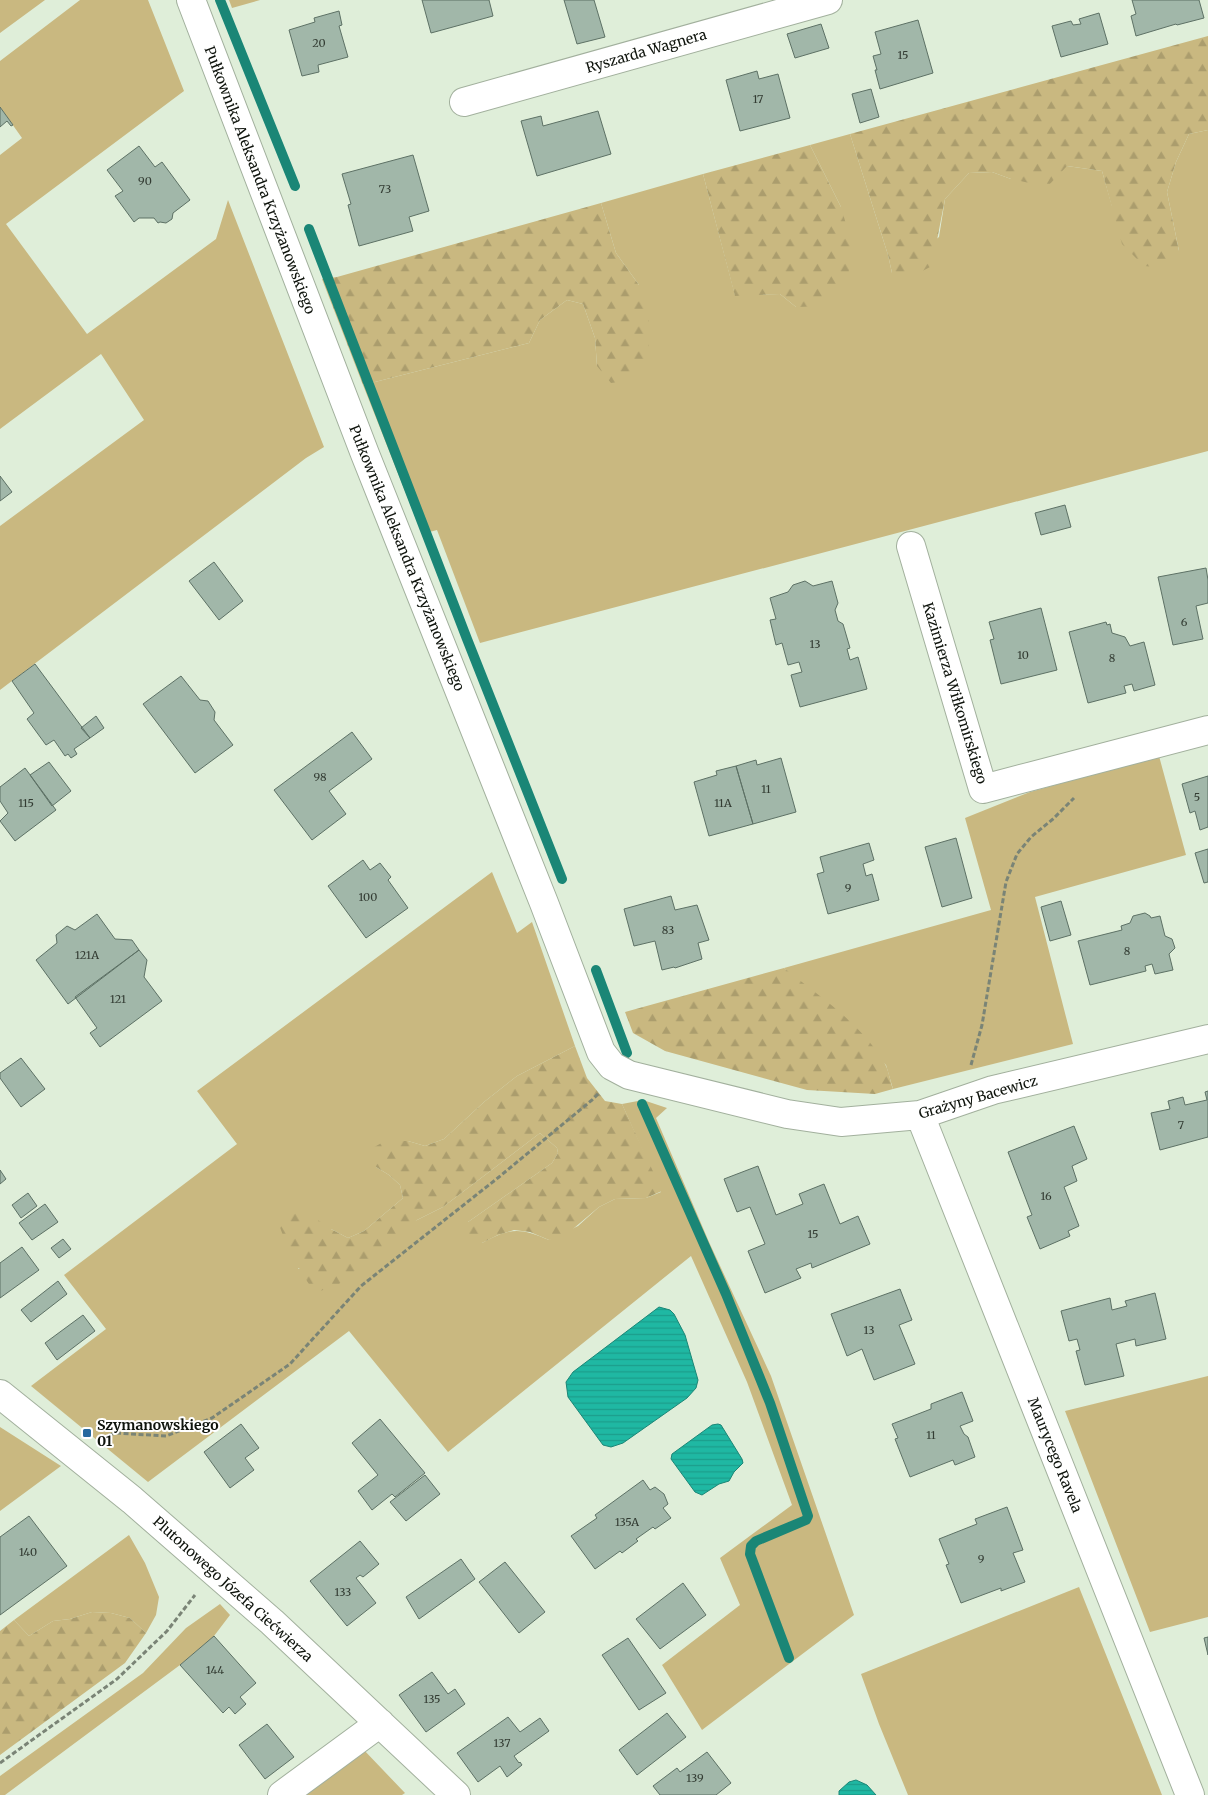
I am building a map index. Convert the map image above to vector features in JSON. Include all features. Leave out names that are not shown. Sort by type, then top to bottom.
[{"type":"street","name":"Pułkownika Aleksandra Krzyżanowskiego","points":[[191,0],[361,445],[544,903],[601,1052],[612,1066]]},
{"type":"street","name":"Ryszarda Wagnera","points":[[464,102],[828,0]]},
{"type":"street","name":"Kazimierza Wiłkomirskiego","points":[[911,546],[983,789],[1208,730]]},
{"type":"street","name":"Grażyny Bacewicz","points":[[612,1066],[629,1076],[787,1114],[842,1122],[920,1115],[993,1090],[1208,1038]]},
{"type":"street","name":"Maurycego Ravela","points":[[920,1115],[1190,1795]]},
{"type":"street","name":"Plutonowego Józefa Ciećwierza","points":[[0,1394],[132,1500],[272,1622],[456,1795]]},
{"type":"street","points":[[282,1795],[380,1723]]},
{"type":"path","points":[[970,1070],[982,1025],[1006,882],[1016,854],[1031,837],[1073,799],[1085,781],[1090,761]]},
{"type":"path","points":[[78,1456],[105,1436],[115,1434],[166,1436],[212,1418],[290,1364],[361,1286],[499,1177],[592,1100],[607,1083],[612,1066]]},
{"type":"path","points":[[0,1764],[117,1679],[167,1631],[213,1571]]},
{"type":"green space","points":[[0,0],[45,0],[0,33]]},
{"type":"green space","points":[[80,0],[148,0],[184,91],[6,224],[87,334],[216,239],[228,200],[324,447],[306,458],[0,690],[0,526],[144,420],[101,354],[0,429],[0,155],[22,138],[0,107],[0,61]]},
{"type":"green space","points":[[229,0],[260,0],[232,8]]},
{"type":"green space","points":[[1208,36],[1208,130],[1189,134],[1176,162],[1167,192],[1179,251],[1167,268],[1144,266],[1122,244],[1102,171],[1067,166],[1047,187],[1011,179],[992,172],[969,173],[945,199],[932,266],[905,280],[892,273],[850,134]]},
{"type":"green space","points":[[1208,130],[1208,451],[480,643],[437,530],[422,534],[363,385],[529,343],[540,320],[567,300],[583,304],[595,338],[597,366],[639,285],[616,253],[601,203],[703,174],[735,295],[780,294],[796,307],[841,207],[810,145],[850,134],[892,273],[939,237],[945,199],[969,173],[992,172],[1011,179],[1067,166],[1102,171],[1112,206],[1179,251],[1167,192],[1176,162],[1189,134]]},
{"type":"green space","points":[[810,145],[841,207],[853,248],[847,282],[826,306],[796,307],[780,294],[735,296],[703,174]]},
{"type":"green space","points":[[601,203],[616,253],[639,285],[651,330],[646,361],[633,380],[611,383],[597,366],[595,338],[583,304],[567,300],[540,320],[529,343],[363,385],[322,279],[337,277]]},
{"type":"green space","points":[[1159,756],[1186,855],[1035,897],[1073,1044],[893,1089],[886,1065],[784,968],[991,910],[965,818],[1030,792]]},
{"type":"green space","points":[[492,872],[517,933],[532,922],[575,1046],[517,1076],[484,1102],[444,1139],[425,1146],[408,1141],[376,1167],[400,1185],[403,1198],[364,1231],[348,1238],[331,1229],[298,1269],[417,1220],[443,1207],[540,1133],[557,1148],[558,1153],[552,1163],[468,1222],[482,1243],[500,1234],[515,1231],[530,1233],[549,1240],[578,1226],[599,1207],[615,1199],[646,1198],[661,1192],[622,1104],[643,1100],[667,1108],[656,1118],[709,1242],[771,1376],[854,1615],[702,1730],[662,1665],[740,1605],[720,1558],[792,1505],[747,1382],[691,1256],[448,1452],[349,1331],[148,1482],[31,1386],[106,1329],[64,1275],[237,1144],[197,1091]]},
{"type":"green space","points":[[784,968],[839,1011],[864,1036],[885,1064],[893,1089],[875,1094],[807,1090],[665,1051],[633,1033],[625,1012]]},
{"type":"green space","points":[[575,1046],[587,1078],[605,1101],[622,1104],[662,1191],[646,1198],[615,1199],[599,1207],[561,1239],[549,1240],[530,1232],[514,1230],[482,1243],[469,1242],[468,1222],[552,1163],[558,1153],[557,1148],[540,1133],[443,1207],[417,1220],[339,1284],[315,1293],[294,1259],[278,1222],[293,1208],[299,1207],[348,1238],[364,1231],[403,1198],[400,1185],[376,1167],[369,1150],[385,1141],[408,1141],[425,1146],[444,1139],[484,1102],[517,1076]]},
{"type":"green space","points":[[1208,1376],[1208,1617],[1150,1632],[1065,1411]]},
{"type":"green space","points":[[0,1427],[61,1466],[0,1511]]},
{"type":"green space","points":[[129,1535],[145,1563],[159,1597],[156,1615],[146,1633],[130,1618],[111,1613],[92,1612],[70,1619],[53,1621],[29,1636],[14,1620]]},
{"type":"green space","points":[[1079,1587],[1162,1795],[908,1795],[861,1674]]},
{"type":"green space","points":[[220,1604],[230,1615],[214,1636],[180,1665],[5,1795],[0,1795],[0,1776],[143,1673],[186,1628]]},
{"type":"green space","points":[[92,1612],[111,1613],[130,1618],[146,1633],[125,1663],[0,1755],[0,1631],[14,1620],[29,1636],[53,1621],[70,1619]]},
{"type":"green space","points":[[362,1748],[405,1793],[402,1795],[298,1795]]},
{"type":"water","points":[[659,1307],[670,1310],[674,1314],[685,1335],[698,1380],[696,1388],[687,1398],[623,1443],[611,1447],[603,1445],[568,1397],[566,1382],[573,1372]]},
{"type":"water","points":[[712,1425],[721,1425],[743,1463],[734,1472],[729,1481],[719,1484],[702,1495],[695,1492],[671,1459],[672,1454]]},
{"type":"water","points":[[856,1780],[867,1785],[876,1795],[839,1795],[839,1791],[849,1782]]},
{"type":"building","points":[[422,0],[489,0],[493,16],[431,33]]},
{"type":"building","points":[[564,0],[594,0],[605,37],[577,44]]},
{"type":"building","points":[[1132,0],[1199,0],[1204,18],[1136,36],[1131,16],[1136,14]]},
{"type":"building","points":[[339,11],[342,25],[339,26],[348,57],[318,65],[319,72],[302,76],[289,30],[315,22],[314,18]]},
{"type":"building","points":[[1099,13],[1108,44],[1061,57],[1052,26],[1071,21],[1073,25],[1081,24],[1079,19]]},
{"type":"building","points":[[918,20],[933,73],[880,89],[873,56],[881,54],[875,32]]},
{"type":"building","points":[[821,24],[829,48],[795,58],[787,34]]},
{"type":"building","points":[[757,71],[759,79],[778,74],[790,118],[740,131],[726,80]]},
{"type":"building","points":[[871,89],[879,117],[860,123],[852,94]]},
{"type":"building","points":[[0,107],[13,125],[11,126],[7,121],[0,127]]},
{"type":"building","points":[[598,111],[611,154],[537,176],[521,121],[541,116],[543,126]]},
{"type":"building","points":[[139,146],[155,167],[162,162],[190,200],[173,213],[172,219],[166,223],[158,223],[154,218],[139,218],[134,222],[115,196],[123,191],[107,170]]},
{"type":"building","points":[[413,155],[429,211],[409,217],[413,231],[359,246],[348,205],[351,204],[342,174]]},
{"type":"building","points":[[0,476],[12,492],[0,501]]},
{"type":"building","points":[[1065,505],[1071,527],[1041,535],[1035,513]]},
{"type":"building","points":[[214,562],[243,601],[219,620],[189,581]]},
{"type":"building","points":[[1206,568],[1208,603],[1196,606],[1203,639],[1173,645],[1158,577]]},
{"type":"building","points":[[805,581],[813,586],[832,581],[838,603],[835,610],[838,621],[843,624],[850,648],[847,649],[850,660],[858,657],[867,689],[800,707],[791,675],[802,672],[799,662],[788,665],[782,643],[776,645],[770,620],[776,619],[770,598],[788,592],[793,585]]},
{"type":"building","points":[[1041,608],[1057,670],[1001,684],[990,640],[994,639],[989,622]]},
{"type":"building","points":[[1106,622],[1107,625],[1110,624],[1112,633],[1125,637],[1130,646],[1144,642],[1155,685],[1134,691],[1132,684],[1124,686],[1126,693],[1088,703],[1069,632]]},
{"type":"building","points":[[35,664],[90,738],[74,749],[77,754],[71,758],[68,754],[65,756],[54,740],[46,745],[27,719],[34,713],[12,681]]},
{"type":"building","points":[[181,676],[200,700],[208,701],[215,712],[214,720],[233,745],[195,773],[143,704]]},
{"type":"building","points":[[96,716],[104,728],[90,738],[81,728]]},
{"type":"building","points":[[352,732],[372,759],[329,791],[346,814],[312,840],[274,790]]},
{"type":"building","points":[[781,758],[796,812],[753,824],[736,766],[756,760],[757,765]]},
{"type":"building","points":[[49,762],[71,791],[52,806],[30,775]]},
{"type":"building","points":[[736,766],[753,824],[709,836],[694,782],[717,775],[716,771]]},
{"type":"building","points":[[25,768],[56,810],[15,841],[0,821],[8,813],[0,801],[0,787]]},
{"type":"building","points":[[1208,776],[1208,827],[1200,830],[1195,811],[1190,813],[1182,784]]},
{"type":"building","points":[[956,838],[972,898],[942,907],[925,847]]},
{"type":"building","points":[[869,843],[874,860],[863,864],[866,876],[872,874],[879,900],[828,914],[817,874],[824,872],[820,857]]},
{"type":"building","points":[[1208,849],[1208,882],[1204,883],[1195,853]]},
{"type":"building","points":[[363,860],[370,870],[380,863],[391,877],[388,880],[408,908],[366,938],[328,886]]},
{"type":"building","points":[[671,896],[675,910],[697,905],[709,940],[698,943],[702,959],[675,968],[662,970],[655,941],[634,946],[624,909]]},
{"type":"building","points":[[1061,901],[1071,935],[1050,941],[1041,907]]},
{"type":"building","points":[[1145,913],[1151,918],[1160,916],[1165,936],[1172,939],[1175,948],[1169,954],[1173,970],[1155,974],[1152,964],[1145,966],[1146,971],[1090,985],[1078,941],[1122,930],[1121,926],[1130,923],[1133,916]]},
{"type":"building","points":[[97,914],[115,939],[132,940],[139,950],[68,1004],[36,960],[57,943],[56,935],[67,926],[75,930]]},
{"type":"building","points":[[139,950],[147,960],[144,977],[162,1001],[100,1047],[90,1033],[97,1028],[75,997]]},
{"type":"building","points":[[21,1058],[45,1089],[21,1107],[0,1078],[0,1073]]},
{"type":"building","points":[[1208,1091],[1208,1137],[1160,1150],[1151,1113],[1170,1109],[1168,1101],[1183,1097],[1185,1105],[1207,1100],[1205,1092]]},
{"type":"building","points":[[1074,1126],[1087,1159],[1072,1166],[1077,1181],[1064,1187],[1079,1226],[1068,1231],[1070,1236],[1040,1249],[1027,1217],[1032,1215],[1008,1152]]},
{"type":"building","points":[[758,1166],[776,1215],[803,1204],[799,1194],[824,1184],[840,1224],[858,1216],[870,1244],[812,1268],[811,1263],[796,1269],[801,1278],[765,1293],[748,1251],[765,1244],[750,1207],[737,1212],[724,1179]]},
{"type":"building","points":[[0,1170],[6,1179],[0,1184]]},
{"type":"building","points":[[28,1193],[37,1206],[21,1218],[12,1205]]},
{"type":"building","points":[[45,1204],[58,1222],[32,1240],[19,1223]]},
{"type":"building","points":[[63,1239],[71,1249],[59,1258],[51,1248]]},
{"type":"building","points":[[22,1247],[39,1270],[0,1298],[0,1263]]},
{"type":"building","points":[[58,1281],[67,1294],[31,1322],[21,1310]]},
{"type":"building","points":[[900,1289],[912,1320],[899,1325],[915,1364],[874,1380],[862,1349],[847,1356],[831,1314]]},
{"type":"building","points":[[1155,1293],[1166,1339],[1136,1346],[1135,1339],[1116,1344],[1124,1376],[1085,1385],[1076,1351],[1080,1350],[1077,1339],[1069,1341],[1061,1311],[1110,1298],[1112,1310],[1127,1306],[1125,1301]]},
{"type":"building","points":[[83,1315],[95,1331],[57,1360],[45,1343]]},
{"type":"building","points":[[962,1392],[973,1421],[960,1426],[968,1437],[975,1457],[955,1465],[953,1460],[910,1477],[895,1439],[898,1438],[892,1424],[931,1409],[931,1404]]},
{"type":"building","points":[[380,1419],[425,1473],[395,1497],[392,1494],[372,1510],[358,1491],[378,1475],[352,1443]]},
{"type":"building","points":[[241,1424],[259,1448],[245,1458],[254,1470],[230,1488],[204,1452]]},
{"type":"building","points":[[425,1475],[440,1494],[406,1521],[390,1502]]},
{"type":"building","points":[[643,1480],[650,1490],[655,1487],[664,1494],[668,1504],[663,1508],[671,1518],[655,1529],[653,1527],[636,1539],[638,1541],[622,1553],[620,1551],[595,1569],[571,1536],[597,1518],[595,1515]]},
{"type":"building","points":[[1007,1507],[1023,1550],[1013,1553],[1025,1582],[1001,1591],[1001,1588],[961,1603],[946,1565],[949,1564],[939,1539],[977,1524],[975,1519]]},
{"type":"building","points":[[29,1516],[67,1566],[0,1615],[0,1537]]},
{"type":"building","points":[[360,1541],[379,1564],[363,1577],[360,1575],[356,1578],[376,1603],[347,1626],[310,1581]]},
{"type":"building","points":[[461,1559],[475,1579],[419,1619],[406,1597]]},
{"type":"building","points":[[505,1562],[545,1612],[519,1633],[479,1582]]},
{"type":"building","points":[[683,1583],[706,1615],[660,1649],[636,1619]]},
{"type":"building","points":[[214,1636],[256,1683],[240,1697],[246,1704],[235,1714],[229,1707],[223,1713],[180,1665]]},
{"type":"building","points":[[1208,1637],[1208,1655],[1204,1638]]},
{"type":"building","points":[[628,1638],[666,1693],[639,1710],[602,1655]]},
{"type":"building","points":[[432,1672],[448,1694],[455,1689],[465,1704],[426,1732],[399,1695]]},
{"type":"building","points":[[667,1713],[686,1737],[637,1775],[619,1750]]},
{"type":"building","points":[[508,1717],[520,1732],[540,1718],[549,1731],[514,1756],[522,1765],[507,1777],[500,1766],[478,1782],[457,1753]]},
{"type":"building","points":[[267,1724],[294,1757],[265,1779],[239,1745]]},
{"type":"building","points":[[707,1752],[731,1783],[716,1795],[660,1795],[653,1786],[677,1768],[680,1772]]},
{"type":"waterway","points":[[220,0],[295,186]]},
{"type":"waterway","points":[[309,229],[562,879]]},
{"type":"waterway","points":[[596,970],[627,1053]]},
{"type":"waterway","points":[[642,1104],[726,1294],[770,1403],[808,1516],[806,1520],[756,1541],[751,1546],[750,1554],[789,1658]]},
{"type":"place","name":"Szymanowskiego 01","points":[[87,1433]]}]
